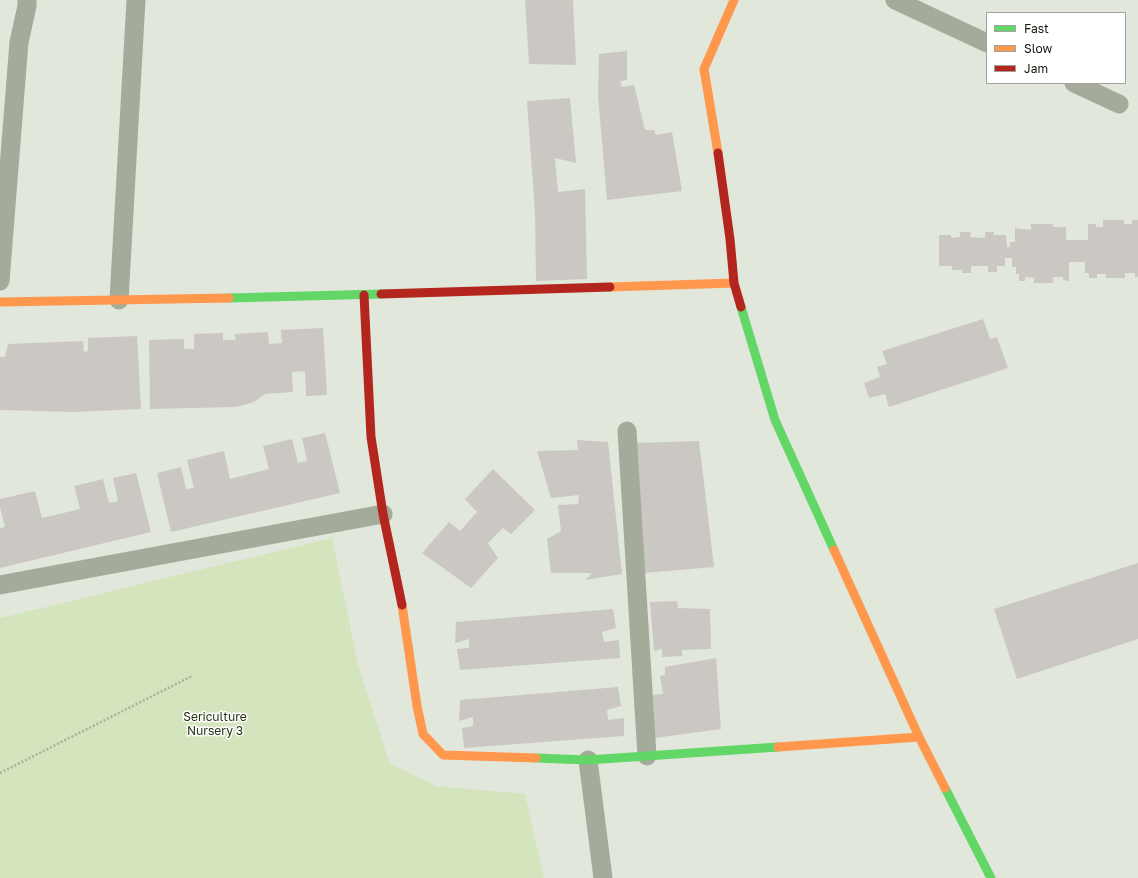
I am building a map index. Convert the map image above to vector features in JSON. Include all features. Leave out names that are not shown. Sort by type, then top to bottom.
[{"type":"street","points":[[0,281],[19,42],[27,0]]},
{"type":"street","points":[[119,300],[136,0]]},
{"type":"street","points":[[734,0],[704,69],[730,239],[734,283],[775,420],[919,737],[991,878]]},
{"type":"street","points":[[895,0],[986,43]]},
{"type":"street","points":[[1076,84],[1119,104]]},
{"type":"street","points":[[0,302],[364,295],[734,283]]},
{"type":"street","points":[[364,295],[371,437],[383,514],[400,595],[417,706],[423,734],[443,755],[588,760],[919,737]]},
{"type":"street","points":[[627,431],[647,756]]},
{"type":"street","points":[[0,585],[383,514]]},
{"type":"street","points":[[588,760],[604,878]]},
{"type":"path","points":[[0,773],[192,676]]},
{"type":"green space","name":"Sericulture Nursery 3","points":[[332,538],[358,665],[390,764],[436,786],[525,794],[544,878],[0,878],[0,618]]},
{"type":"building","points":[[525,0],[573,0],[576,65],[529,64]]},
{"type":"building","points":[[627,51],[627,80],[620,81],[622,87],[634,85],[645,130],[654,130],[656,135],[672,132],[682,191],[607,200],[598,96],[599,54]]},
{"type":"building","points":[[570,98],[576,163],[555,158],[558,192],[585,189],[587,279],[536,281],[535,212],[527,101]]},
{"type":"building","points":[[1103,220],[1124,220],[1124,224],[1132,224],[1132,220],[1138,220],[1138,277],[1135,277],[1135,273],[1125,273],[1125,278],[1106,278],[1106,274],[1097,274],[1097,278],[1089,278],[1089,273],[1085,273],[1085,262],[1069,262],[1069,281],[1063,280],[1063,277],[1053,277],[1053,283],[1034,283],[1034,278],[1025,277],[1025,281],[1019,281],[1019,274],[1016,274],[1016,267],[1012,267],[1012,258],[1005,258],[1005,266],[997,266],[997,272],[988,272],[988,266],[971,266],[971,273],[962,273],[962,270],[952,270],[952,266],[939,266],[939,235],[951,235],[951,238],[960,237],[960,232],[971,232],[970,237],[985,238],[985,232],[994,232],[994,235],[1006,235],[1007,247],[1010,247],[1010,242],[1015,242],[1015,228],[1031,230],[1031,224],[1053,224],[1053,227],[1066,227],[1066,240],[1088,240],[1088,224],[1096,224],[1096,227],[1103,227]]},
{"type":"building","points":[[983,319],[990,339],[997,337],[1008,368],[889,407],[885,394],[869,398],[864,383],[880,377],[877,367],[887,364],[882,351]]},
{"type":"building","points":[[323,328],[327,395],[306,396],[305,371],[292,372],[293,392],[265,394],[254,402],[236,407],[150,409],[149,340],[184,339],[184,349],[194,349],[194,334],[223,333],[223,340],[236,340],[234,334],[268,332],[269,344],[282,343],[281,330]]},
{"type":"building","points":[[137,336],[141,409],[74,412],[0,410],[0,357],[5,357],[8,344],[83,341],[84,352],[88,351],[88,338]]},
{"type":"building","points":[[325,433],[340,493],[171,532],[157,473],[181,467],[186,489],[194,488],[187,460],[224,451],[230,479],[269,469],[263,446],[292,439],[298,463],[307,461],[302,438]]},
{"type":"building","points":[[577,440],[608,442],[622,574],[585,580],[592,573],[551,573],[547,539],[561,531],[558,505],[578,504],[579,495],[551,498],[537,451],[578,450]]},
{"type":"building","points":[[699,441],[714,567],[644,573],[635,443]]},
{"type":"building","points":[[493,469],[535,510],[511,534],[503,528],[488,543],[498,558],[471,588],[422,553],[449,522],[460,531],[477,512],[465,499]]},
{"type":"building","points":[[136,473],[151,532],[0,568],[0,528],[5,527],[0,507],[0,499],[35,491],[42,518],[80,509],[74,486],[103,479],[109,503],[118,501],[113,478]]},
{"type":"building","points":[[1138,563],[1138,639],[1017,679],[994,609]]},
{"type":"building","points":[[677,601],[678,608],[710,609],[711,649],[682,650],[682,656],[662,657],[662,649],[654,651],[650,602]]},
{"type":"building","points":[[613,609],[616,628],[602,632],[604,642],[619,640],[620,658],[460,670],[457,649],[469,648],[469,639],[455,643],[456,622]]},
{"type":"building","points":[[716,658],[721,729],[655,738],[653,695],[663,694],[660,676],[665,675],[665,667]]},
{"type":"building","points":[[618,687],[621,706],[607,710],[608,720],[624,718],[624,736],[464,748],[462,728],[473,726],[473,717],[459,721],[460,700]]},
{"type":"traffic: fast","points":[[229,298],[381,294]]},
{"type":"traffic: fast","points":[[741,307],[775,420],[834,550]]},
{"type":"traffic: fast","points":[[536,758],[588,760],[778,747]]},
{"type":"traffic: fast","points":[[945,788],[991,878]]},
{"type":"traffic: slow","points":[[718,153],[704,69],[734,0]]},
{"type":"traffic: slow","points":[[610,287],[734,283]]},
{"type":"traffic: slow","points":[[0,302],[229,298]]},
{"type":"traffic: slow","points":[[834,550],[919,737],[945,788]]},
{"type":"traffic: slow","points":[[402,605],[417,706],[423,734],[443,755],[536,758]]},
{"type":"traffic: slow","points":[[778,747],[919,737]]},
{"type":"traffic: jam","points":[[718,153],[730,239],[734,283],[741,307]]},
{"type":"traffic: jam","points":[[381,294],[610,287]]},
{"type":"traffic: jam","points":[[364,295],[371,437],[383,514],[402,605]]}]
